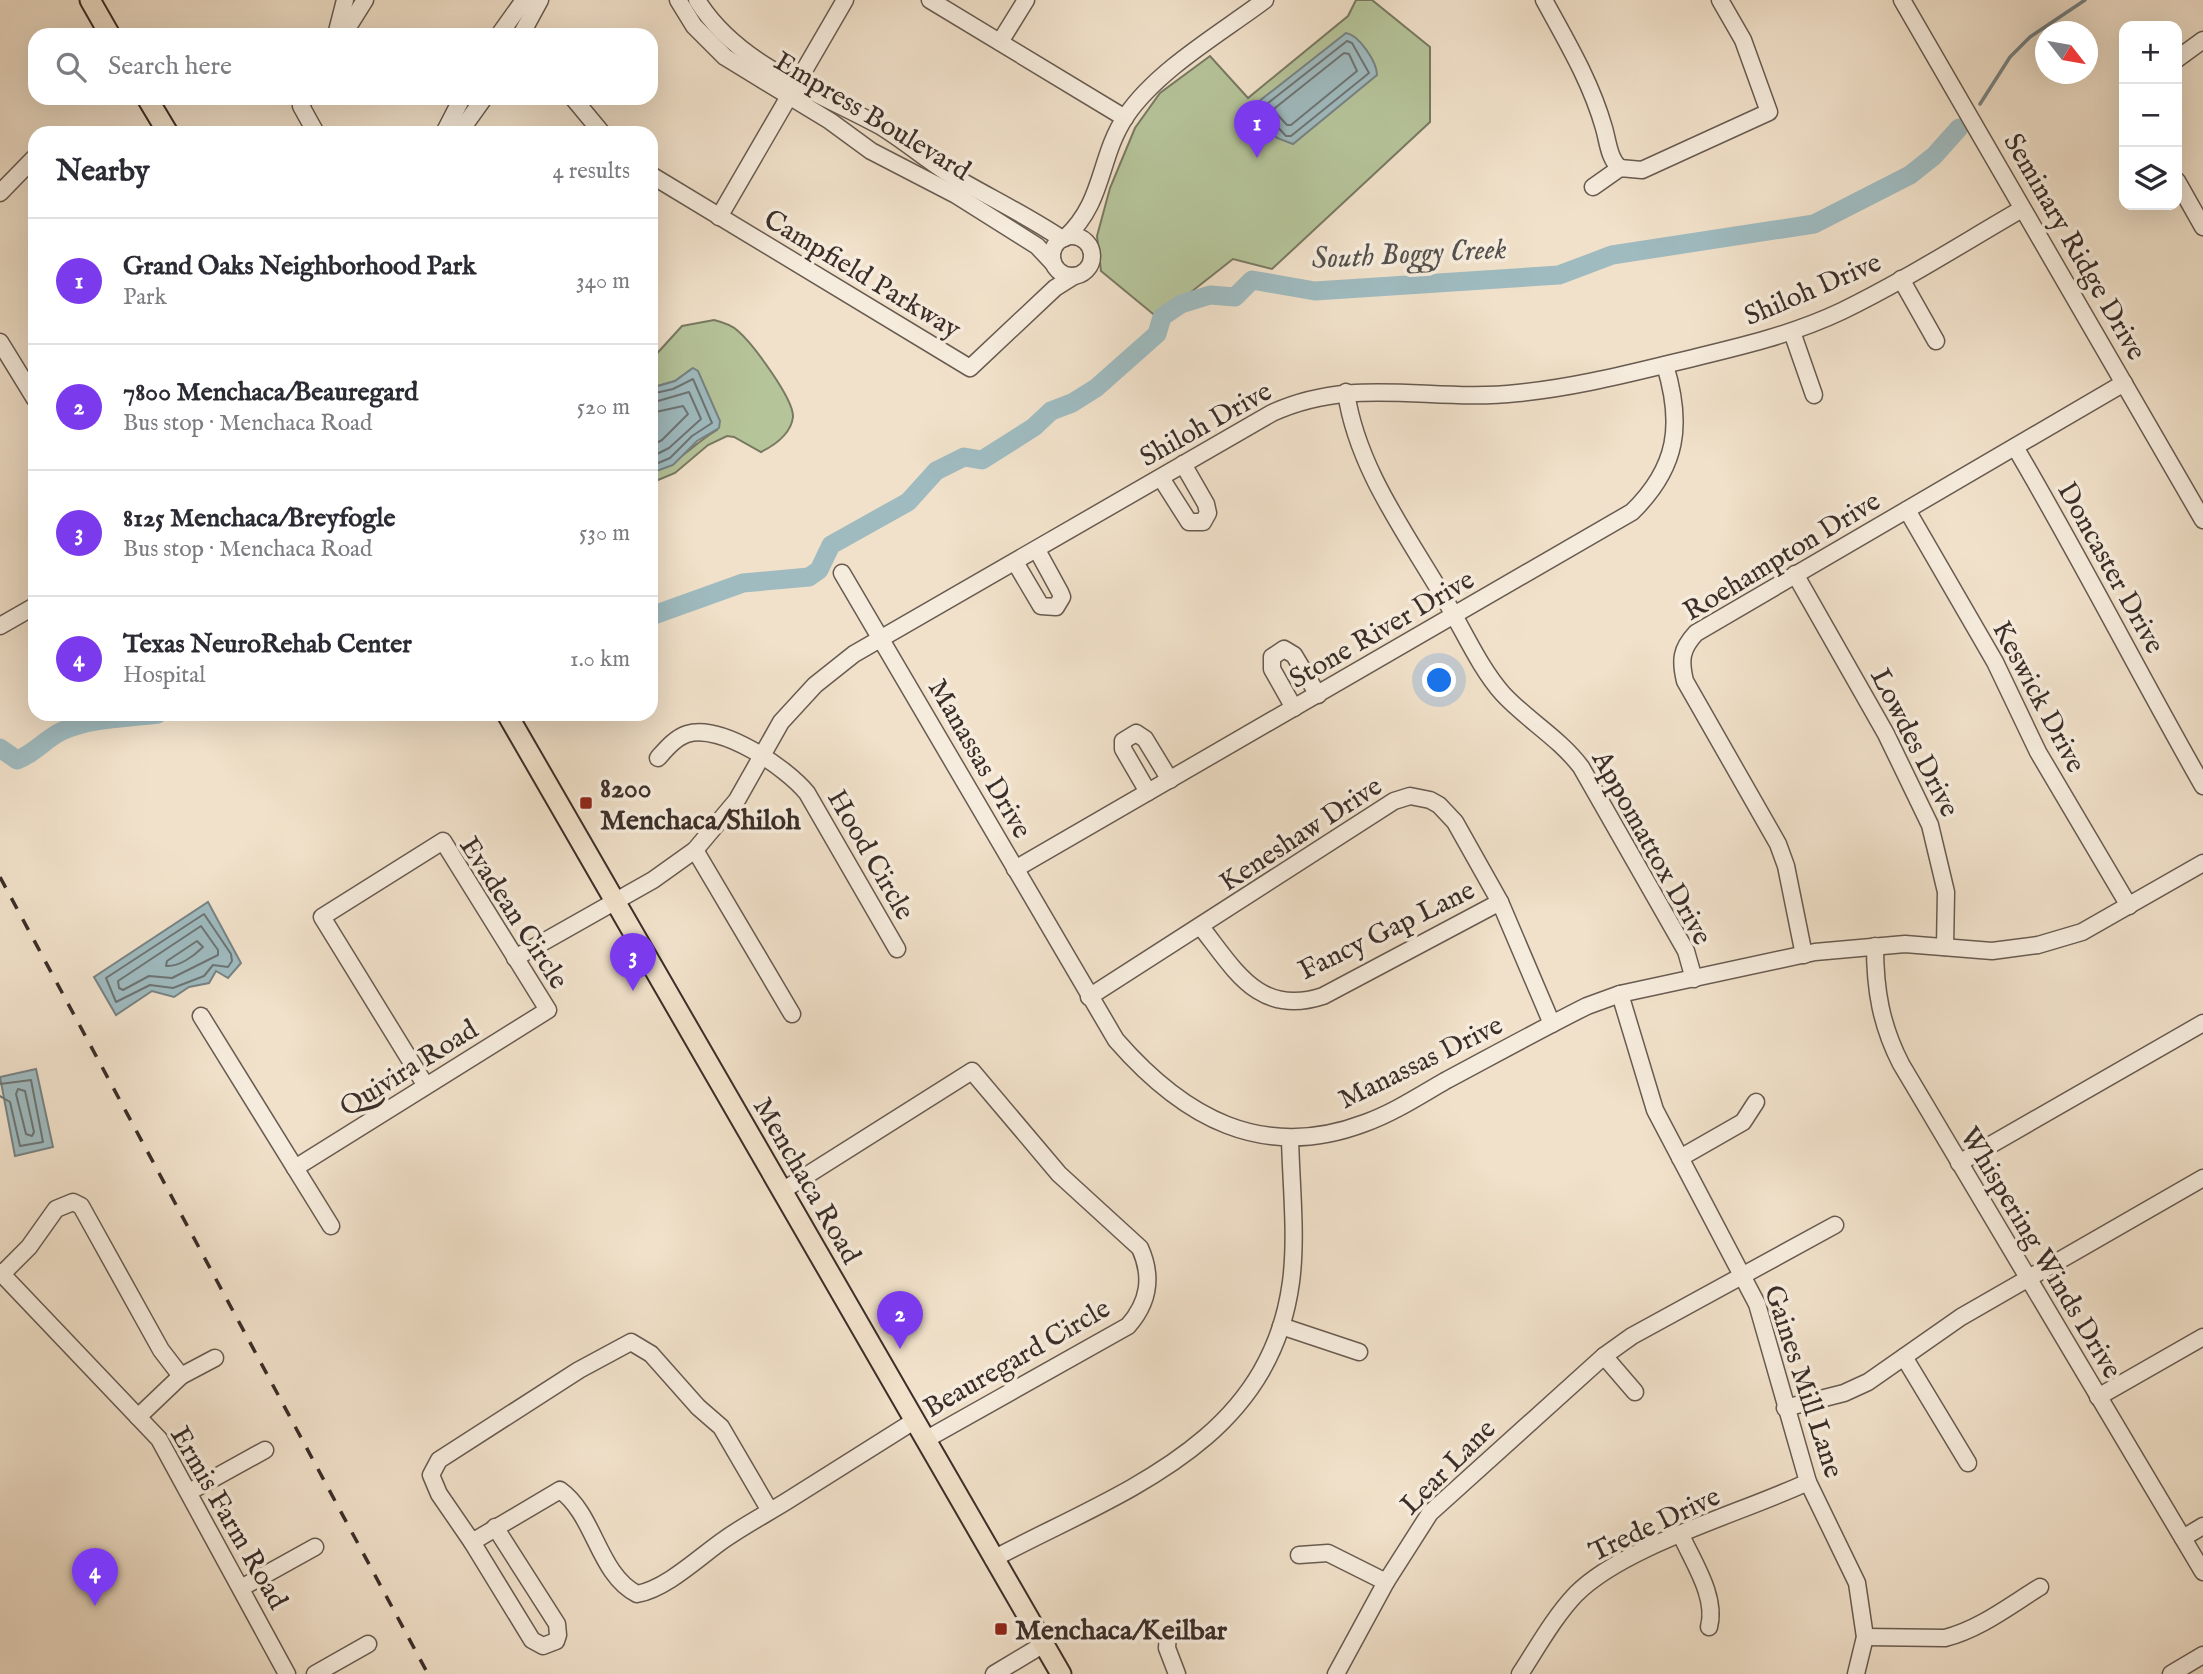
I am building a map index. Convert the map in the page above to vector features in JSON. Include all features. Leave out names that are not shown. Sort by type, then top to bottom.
[{"type":"main road","points":[[90,0],[106,28]]},
{"type":"main road","points":[[152,105],[164,126]]},
{"type":"main road","name":"Menchaca Road","points":[[512,721],[612,900],[1061,1674]]},
{"type":"street","points":[[338,28],[345,0]]},
{"type":"street","points":[[347,28],[365,0]]},
{"type":"street","points":[[504,28],[524,0]]},
{"type":"street","points":[[525,28],[540,0]]},
{"type":"street","name":"Empress Boulevard","points":[[678,0],[708,42],[792,89],[891,133],[946,171],[1064,238]]},
{"type":"street","name":"Empress Boulevard","points":[[697,0],[718,29],[733,42],[871,150],[928,179],[1037,246],[1053,264]]},
{"type":"street","points":[[719,217],[845,0]]},
{"type":"street","points":[[930,0],[1125,118]]},
{"type":"street","points":[[1000,42],[1026,0]]},
{"type":"street","points":[[1094,202],[1081,223],[1052,252],[1053,264],[1062,274],[1074,276],[1090,265],[1089,246],[1094,202],[1112,144],[1125,118],[1151,87],[1245,6],[1265,0]]},
{"type":"street","points":[[1544,0],[1578,61],[1594,98],[1612,156],[1620,168]]},
{"type":"street","points":[[1593,187],[1620,168],[1642,170],[1769,113],[1743,40],[1720,0]]},
{"type":"street","name":"Seminary Ridge Drive","points":[[1905,1],[2022,209],[2203,518]]},
{"type":"street","points":[[2182,56],[2203,40]]},
{"type":"street","points":[[302,105],[312,126]]},
{"type":"street","points":[[448,126],[458,105]]},
{"type":"street","points":[[464,126],[479,105]]},
{"type":"street","points":[[579,105],[596,126]]},
{"type":"street","points":[[0,193],[28,164]]},
{"type":"street","name":"Campfield Parkway","points":[[658,179],[970,368],[1055,288],[1074,276]]},
{"type":"street","points":[[2182,190],[2203,227]]},
{"type":"street","name":"Shiloh Drive","points":[[515,958],[612,900],[653,880],[695,850],[737,800],[781,722],[815,685],[854,654],[1287,406],[1346,392],[1380,390],[1455,397],[1516,394],[1600,382],[1734,349],[1792,332],[1841,311],[2022,209]]},
{"type":"street","points":[[1064,238],[1078,238],[1089,246]]},
{"type":"street","name":"Campfield Parkway","points":[[1036,306],[1048,284],[1053,264]]},
{"type":"street","points":[[1901,279],[1936,341]]},
{"type":"street","points":[[1792,332],[1814,395]]},
{"type":"street","points":[[0,342],[28,388]]},
{"type":"street","name":"Stone River Drive","points":[[1015,869],[1632,512],[1654,488],[1670,458],[1675,429],[1674,403],[1665,365]]},
{"type":"street","name":"Roehampton Drive","points":[[1804,955],[1782,853],[1685,681],[1681,655],[1696,633],[2124,383]]},
{"type":"street","name":"Appomattox Drive","points":[[1346,392],[1352,430],[1367,466],[1455,616],[1500,690],[1566,748],[1581,767],[1686,951],[1694,979]]},
{"type":"street","name":"Doncaster Drive","points":[[2015,447],[2105,604],[2153,700],[2203,786]]},
{"type":"street","points":[[1161,478],[1186,519],[1193,524],[1203,522],[1208,513],[1206,504],[1183,464]]},
{"type":"street","name":"Keswick Drive","points":[[1907,510],[1995,662],[2038,752],[2129,906]]},
{"type":"street","points":[[1015,562],[1041,606],[1056,607],[1062,597],[1037,550]]},
{"type":"street","name":"Manassas Drive","points":[[842,573],[1089,998],[1124,1049],[1175,1098],[1230,1127],[1265,1136],[1290,1138],[1319,1135],[1364,1123],[1552,1024],[1620,993],[1804,955],[1875,946],[1993,951],[2038,945],[2082,932],[2203,863]]},
{"type":"street","name":"Lowdes Drive","points":[[1795,574],[1886,734],[1930,825],[1946,892],[1945,947]]},
{"type":"street","points":[[0,626],[28,610]]},
{"type":"street","points":[[1294,708],[1272,669],[1272,657],[1279,650],[1294,655],[1318,695]]},
{"type":"street","name":"Hood Circle","points":[[658,758],[678,738],[700,732],[722,737],[761,756],[789,774],[807,793],[897,949]]},
{"type":"street","points":[[1148,792],[1123,749],[1123,741],[1131,734],[1136,733],[1145,738],[1170,780]]},
{"type":"street","name":"Keneshaw Drive","points":[[1089,998],[1394,801],[1410,796],[1430,800],[1446,812],[1500,902],[1552,1024]]},
{"type":"street","name":"Evadean Circle","points":[[426,1086],[321,917],[443,841],[548,1010]]},
{"type":"street","points":[[695,850],[792,1014]]},
{"type":"street","name":"Fancy Gap Lane","points":[[1201,927],[1247,984],[1264,995],[1294,1002],[1322,996],[1500,902]]},
{"type":"street","name":"Whispering Winds Drive","points":[[1875,946],[1876,989],[1883,1026],[1901,1064],[2203,1572]]},
{"type":"street","name":"Gaines Mill Lane","points":[[1620,993],[1649,1095],[1764,1322],[1785,1408],[1808,1482],[1857,1583],[1865,1637],[1856,1674]]},
{"type":"street","name":"Quivira Road","points":[[295,1168],[548,1010]]},
{"type":"street","points":[[201,1016],[331,1226]]},
{"type":"street","points":[[1959,1163],[2203,1023]]},
{"type":"street","name":"Beauregard Circle","points":[[782,1191],[972,1071],[1059,1174],[1140,1248],[1145,1261],[1148,1286],[1142,1307],[1128,1326],[925,1440]]},
{"type":"street","points":[[1680,1158],[1743,1122],[1756,1102]]},
{"type":"street","points":[[993,1559],[1171,1465],[1204,1441],[1248,1393],[1272,1352],[1287,1306],[1293,1258],[1290,1138]]},
{"type":"street","points":[[1785,1408],[1844,1393],[1868,1382],[1954,1321],[2203,1178]]},
{"type":"street","points":[[1,1273],[29,1247],[56,1209],[64,1204],[81,1206],[161,1350],[181,1376]]},
{"type":"street","name":"Lear Lane","points":[[1336,1674],[1414,1536],[1447,1495],[1604,1356],[1648,1326],[1835,1225]]},
{"type":"street","name":"Ermis Farm Road","points":[[1,1273],[168,1452],[287,1674]]},
{"type":"street","points":[[1281,1326],[1359,1352]]},
{"type":"street","points":[[2098,1397],[2203,1337]]},
{"type":"street","points":[[495,1527],[557,1624],[558,1635],[549,1646],[532,1640],[439,1494],[431,1475],[433,1467],[536,1397],[631,1342],[651,1354],[690,1399],[721,1427],[770,1511]]},
{"type":"street","points":[[1604,1356],[1635,1392]]},
{"type":"street","points":[[1904,1357],[1968,1463]]},
{"type":"street","points":[[138,1417],[181,1376],[215,1358]]},
{"type":"street","points":[[472,1542],[560,1490],[577,1508],[623,1585],[637,1594],[668,1579],[914,1421]]},
{"type":"street","points":[[189,1492],[265,1450]]},
{"type":"street","name":"Trede Drive","points":[[1520,1674],[1566,1606],[1589,1582],[1618,1563],[1808,1482]]},
{"type":"street","points":[[2183,1538],[2203,1525]]},
{"type":"street","points":[[1681,1535],[1708,1596],[1711,1609],[1709,1627]]},
{"type":"street","points":[[242,1588],[315,1547]]},
{"type":"street","points":[[1299,1555],[1328,1553],[1386,1583]]},
{"type":"street","points":[[1865,1637],[1945,1638],[1958,1635],[1973,1630],[2040,1587]]},
{"type":"street","points":[[1168,1633],[1167,1648],[1177,1674]]},
{"type":"street","points":[[314,1674],[368,1644]]},
{"type":"street","points":[[994,1674],[1044,1644]]},
{"type":"street","points":[[2171,1674],[2203,1655]]},
{"type":"green space","points":[[1356,0],[1372,0],[1430,47],[1430,122],[1272,269],[1233,259],[1158,318],[1101,271],[1097,236],[1110,188],[1135,128],[1160,93],[1210,56],[1248,98],[1348,16]]},
{"type":"green space","points":[[714,320],[736,329],[780,385],[793,417],[792,423],[781,438],[761,452],[727,436],[708,445],[675,473],[658,480],[658,470],[717,430],[690,370],[675,381],[658,386],[658,352],[682,326]]},
{"type":"water","points":[[1346,33],[1366,50],[1377,75],[1293,144],[1277,138],[1253,111],[1253,106]]},
{"type":"water","points":[[693,368],[698,371],[720,421],[719,428],[697,441],[673,465],[658,470],[658,386],[675,381]]},
{"type":"water","points":[[208,902],[241,963],[228,978],[216,971],[209,983],[189,987],[174,997],[152,991],[116,1015],[94,977]]},
{"type":"water","points":[[36,1069],[53,1147],[15,1156],[0,1077]]},
{"type":"waterway","name":"South Boggy Creek","points":[[1980,104],[2010,57],[2030,37],[2085,0]]},
{"type":"waterway","name":"South Boggy Creek","points":[[658,613],[743,583],[809,577],[819,570],[831,545],[908,502],[936,471],[964,457],[982,460],[1034,427],[1051,411],[1072,403],[1096,388],[1157,334],[1162,317],[1181,304],[1210,295],[1235,297],[1252,280],[1315,291],[1559,275],[1612,255],[1814,224],[1910,175],[1934,156],[1959,128]]},
{"type":"waterway","name":"South Boggy Creek","points":[[0,748],[17,760],[56,734],[97,721]]},
{"type":"railway","points":[[0,877],[428,1674]]},
{"type":"place","name":"Grand Oaks Neighborhood Park","points":[[1257,158]]},
{"type":"place","name":"8200 Menchaca/Shiloh","points":[[586,803]]},
{"type":"place","name":"8125 Menchaca/Breyfogle","points":[[633,991]]},
{"type":"place","name":"7800 Menchaca/Beauregard","points":[[900,1349]]},
{"type":"place","name":"Texas NeuroRehab Center","points":[[95,1606]]},
{"type":"place","name":"Menchaca/Keilbar","points":[[1001,1629]]}]
